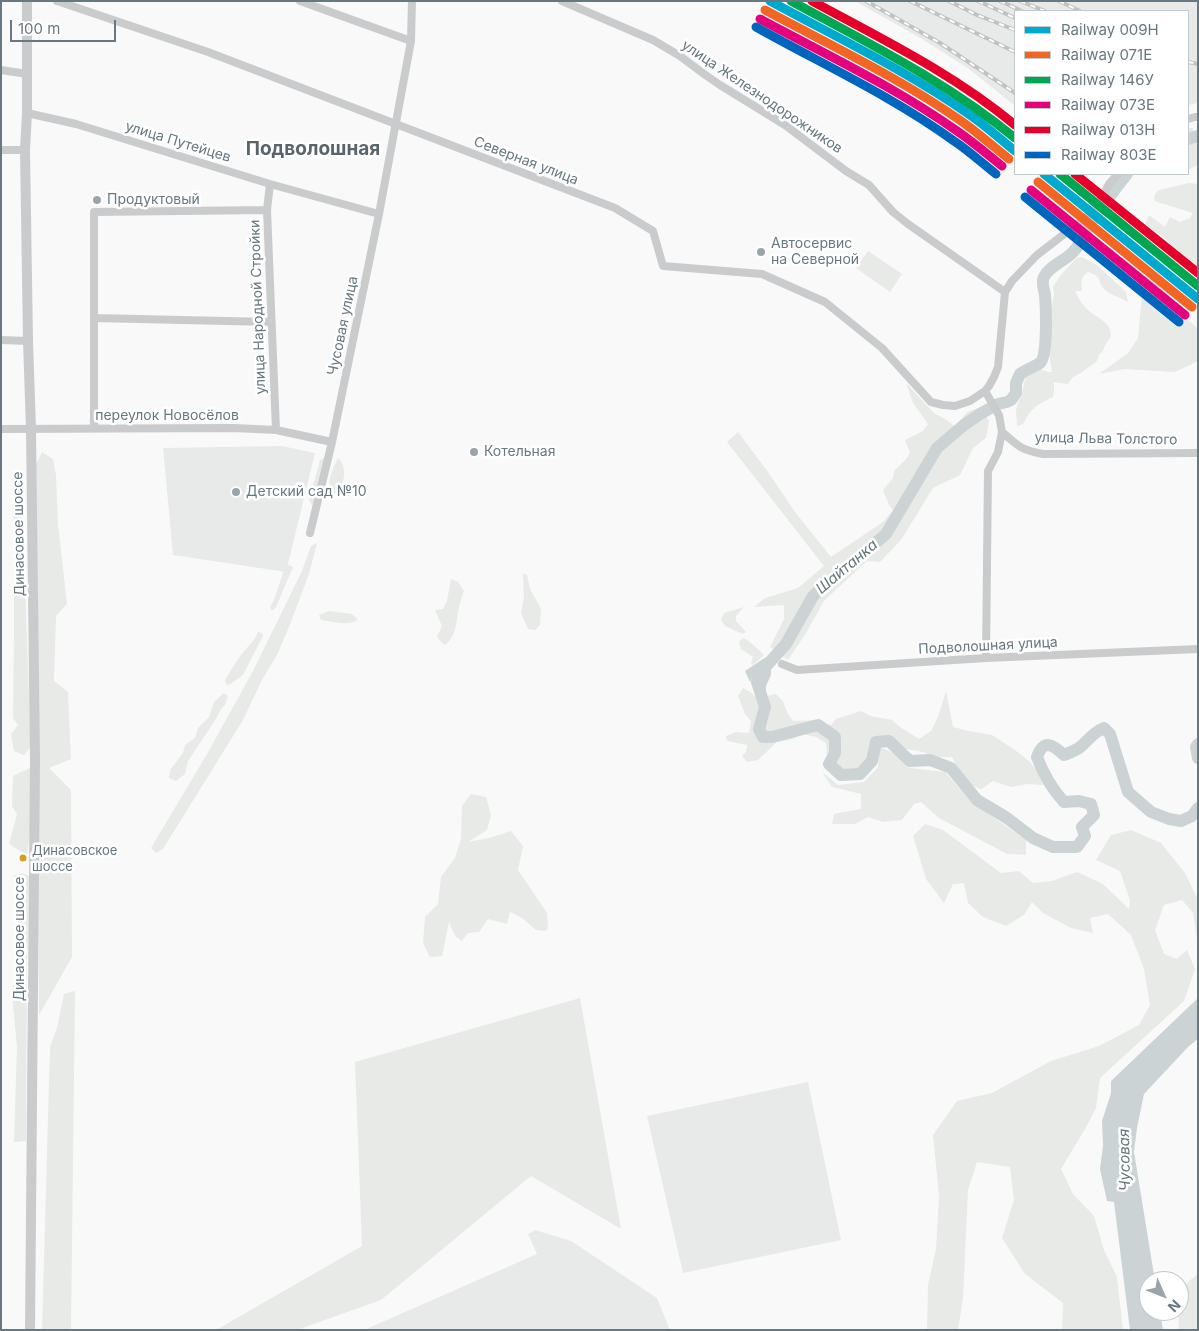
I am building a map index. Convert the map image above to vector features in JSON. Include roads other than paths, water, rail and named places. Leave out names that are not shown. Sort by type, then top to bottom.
[{"type":"street","name":"Динасовое шоссе","points":[[27,1],[26,150],[35,767],[30,1330]]},
{"type":"street","name":"Северная улица","points":[[58,1],[208,52],[615,208],[653,231],[663,266],[762,274],[825,302],[882,348],[931,402],[943,406],[955,406],[970,401],[984,391]]},
{"type":"street","points":[[300,1],[411,41]]},
{"type":"street","name":"Чусовая улица","points":[[310,533],[332,442],[379,214],[411,41],[412,1]]},
{"type":"street","name":"улица Железнодорожников","points":[[562,1],[653,40],[680,56],[712,80],[786,125],[846,171],[869,186],[893,212],[908,224],[1005,292]]},
{"type":"street","points":[[1,70],[28,74]]},
{"type":"street","name":"улица Путейцев","points":[[27,114],[76,124],[270,184],[379,214]]},
{"type":"street","points":[[1,150],[26,150]]},
{"type":"street","points":[[986,658],[988,471],[998,452],[1002,432],[997,410],[984,391],[989,386],[998,367],[1005,292],[1020,272],[1037,255],[1089,215],[1117,175]]},
{"type":"street","name":"улица Народной Стройки","points":[[270,184],[267,210],[276,430]]},
{"type":"street","points":[[94,428],[94,212],[267,210]]},
{"type":"street","points":[[94,318],[271,322]]},
{"type":"street","points":[[1,340],[28,341]]},
{"type":"street","name":"переулок Новосёлов","points":[[1,429],[234,428],[276,430],[332,442]]},
{"type":"street","name":"улица Льва Толстого","points":[[1002,432],[1019,447],[1043,454],[1198,452]]},
{"type":"street","name":"Подволошная улица","points":[[782,664],[797,670],[986,658],[1198,649]]},
{"type":"water","points":[[767,657],[771,657],[775,661],[771,666],[771,675],[766,686],[764,702],[752,678],[750,682],[745,671]]},
{"type":"water","name":"Чусовая","points":[[1198,998],[1198,1039],[1189,1046],[1144,1094],[1134,1152],[1153,1271],[1139,1271],[1139,1321],[1162,1321],[1163,1330],[1130,1330],[1114,1202],[1107,1201],[1100,1169],[1103,1146],[1102,1121],[1111,1093],[1111,1081]]},
{"type":"waterway","name":"Шайтанка","points":[[1189,139],[1198,136]]},
{"type":"waterway","name":"Шайтанка","points":[[1126,175],[1093,220],[1076,248],[1070,255],[1046,273],[1043,279],[1046,310],[1043,359],[1040,363],[1020,374],[1016,383],[1016,393],[1011,400],[998,404],[980,414],[937,448],[886,534],[813,596],[786,644],[760,673],[757,682],[765,707],[759,729],[763,737],[772,737],[818,725],[835,737],[835,753],[829,764],[841,775],[860,774],[872,761],[876,742],[889,741],[910,761],[930,760],[951,768],[977,800],[1007,818],[1033,838],[1053,847],[1077,847],[1085,836],[1082,827],[1094,815],[1091,804],[1079,801],[1064,802],[1048,781],[1037,757],[1046,745],[1056,748],[1064,755],[1070,753],[1079,748],[1093,734],[1104,728],[1110,734],[1128,792],[1151,812],[1169,819],[1181,821],[1192,816],[1198,808]]},
{"type":"waterway","name":"Шайтанка","points":[[1198,744],[1196,747],[1198,758]]},
{"type":"railway","points":[[866,1],[940,43],[1014,92]]},
{"type":"railway","points":[[910,1],[1014,52]]},
{"type":"railway","points":[[949,1],[977,15],[1014,30]]},
{"type":"railway","points":[[978,1],[1014,18]]},
{"type":"railway","points":[[1000,1],[1020,10]]},
{"type":"railway","points":[[1020,1],[1042,10]]},
{"type":"railway","points":[[1059,1],[1078,10]]},
{"type":"railway","points":[[1189,62],[1198,64]]},
{"type":"railway","points":[[1113,215],[1198,285]]},
{"type":"rail line","name":"009Н","points":[[770,1],[922,84],[976,119],[1014,150]]},
{"type":"rail line","name":"146У","points":[[791,1],[935,81],[1014,137]]},
{"type":"rail line","name":"013Н","points":[[812,1],[891,43],[942,73],[1014,124]]},
{"type":"rail line","name":"071Е","points":[[765,10],[916,92],[964,123],[1009,159]]},
{"type":"rail line","name":"073Е","points":[[760,19],[909,100],[963,135],[1002,166]]},
{"type":"rail line","name":"803Е","points":[[756,27],[906,109],[960,145],[996,174]]},
{"type":"rail line","name":"009Н","points":[[1045,175],[1198,299]]},
{"type":"rail line","name":"146У","points":[[1061,175],[1198,286]]},
{"type":"rail line","name":"013Н","points":[[1076,175],[1198,273]]},
{"type":"rail line","name":"071Е","points":[[1038,182],[1192,307]]},
{"type":"rail line","name":"073Е","points":[[1031,190],[1185,315]]},
{"type":"rail line","name":"803Е","points":[[1025,197],[1179,322]]},
{"type":"place","name":"Продуктовый","points":[[97,200]]},
{"type":"place","name":"Автосервис на Северной","points":[[761,252]]},
{"type":"place","name":"Котельная","points":[[474,452]]},
{"type":"place","name":"Детский сад №10","points":[[236,492]]},
{"type":"place","name":"Динасовское шоссе","points":[[23,858]]},
{"type":"district","name":"Подволошная","points":[[313,149]]}]
